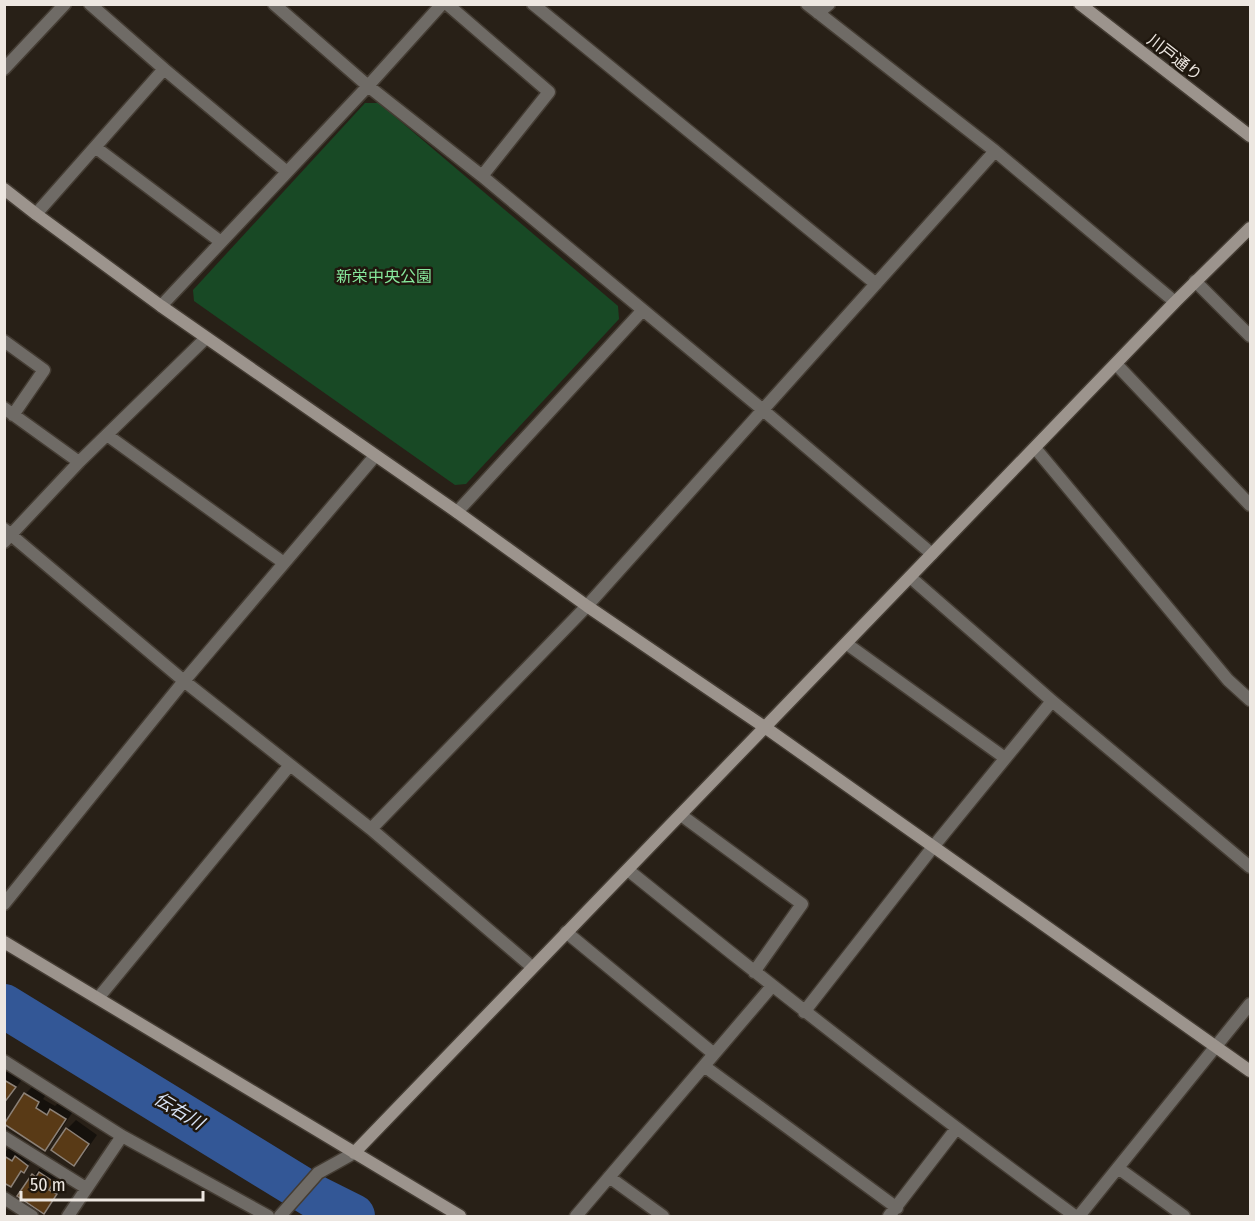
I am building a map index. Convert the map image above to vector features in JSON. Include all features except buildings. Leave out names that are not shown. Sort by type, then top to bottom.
[{"type":"street","points":[[4,69],[66,4]]},
{"type":"street","points":[[90,4],[287,172]]},
{"type":"street","points":[[274,4],[368,86],[482,176],[932,554]]},
{"type":"street","points":[[160,306],[444,4],[549,92],[482,176]]},
{"type":"street","points":[[533,4],[876,284]]},
{"type":"street","points":[[807,4],[994,151],[1175,302]]},
{"type":"street","points":[[818,14],[829,4]]},
{"type":"street","name":"川戸通り","points":[[1080,4],[1251,136]]},
{"type":"street","points":[[36,214],[164,69]]},
{"type":"street","points":[[95,147],[221,242]]},
{"type":"street","points":[[371,829],[587,606],[994,151]]},
{"type":"street","points":[[6,192],[160,306],[457,512],[587,606],[766,728],[1251,1071]]},
{"type":"street","points":[[280,1216],[318,1173],[354,1154],[1195,281],[1251,228]]},
{"type":"street","points":[[1195,281],[1251,336]]},
{"type":"street","points":[[457,512],[642,311]]},
{"type":"street","points":[[206,338],[7,535],[184,681],[371,829],[532,967]]},
{"type":"street","points":[[4,341],[44,370],[9,412],[79,462]]},
{"type":"street","points":[[1116,364],[1250,505]]},
{"type":"street","points":[[107,435],[284,562]]},
{"type":"street","points":[[1035,448],[1228,680],[1251,700]]},
{"type":"street","points":[[4,904],[184,681],[375,456]]},
{"type":"street","points":[[910,577],[1053,701],[1251,867]]},
{"type":"street","points":[[847,644],[1005,758]]},
{"type":"street","points":[[804,1012],[933,847],[1053,701]]},
{"type":"street","points":[[99,997],[290,765]]},
{"type":"street","points":[[681,815],[802,904],[754,972]]},
{"type":"street","points":[[628,870],[804,1012],[956,1129],[1077,1216],[1251,1004]]},
{"type":"street","points":[[566,932],[714,1054]]},
{"type":"street","points":[[4,942],[460,1216]]},
{"type":"street","points":[[576,1216],[772,986]]},
{"type":"street","points":[[4,1061],[122,1136],[268,1216]]},
{"type":"street","points":[[704,1066],[893,1212],[956,1129]]},
{"type":"street","points":[[68,1216],[122,1136]]},
{"type":"street","points":[[4,1137],[86,1188]]},
{"type":"street","points":[[1118,1168],[1184,1216]]},
{"type":"street","points":[[609,1177],[663,1216]]},
{"type":"street","points":[[4,1198],[32,1216]]},
{"type":"green space","name":"新栄中央公園","points":[[365,103],[379,103],[618,306],[619,319],[466,484],[455,485],[194,301],[193,290]]},
{"type":"waterway","name":"伝右川","points":[[4,1006],[317,1198],[353,1216]]},
{"type":"waterway","name":"伝右川","points":[[343,1216],[347,1213]]}]
